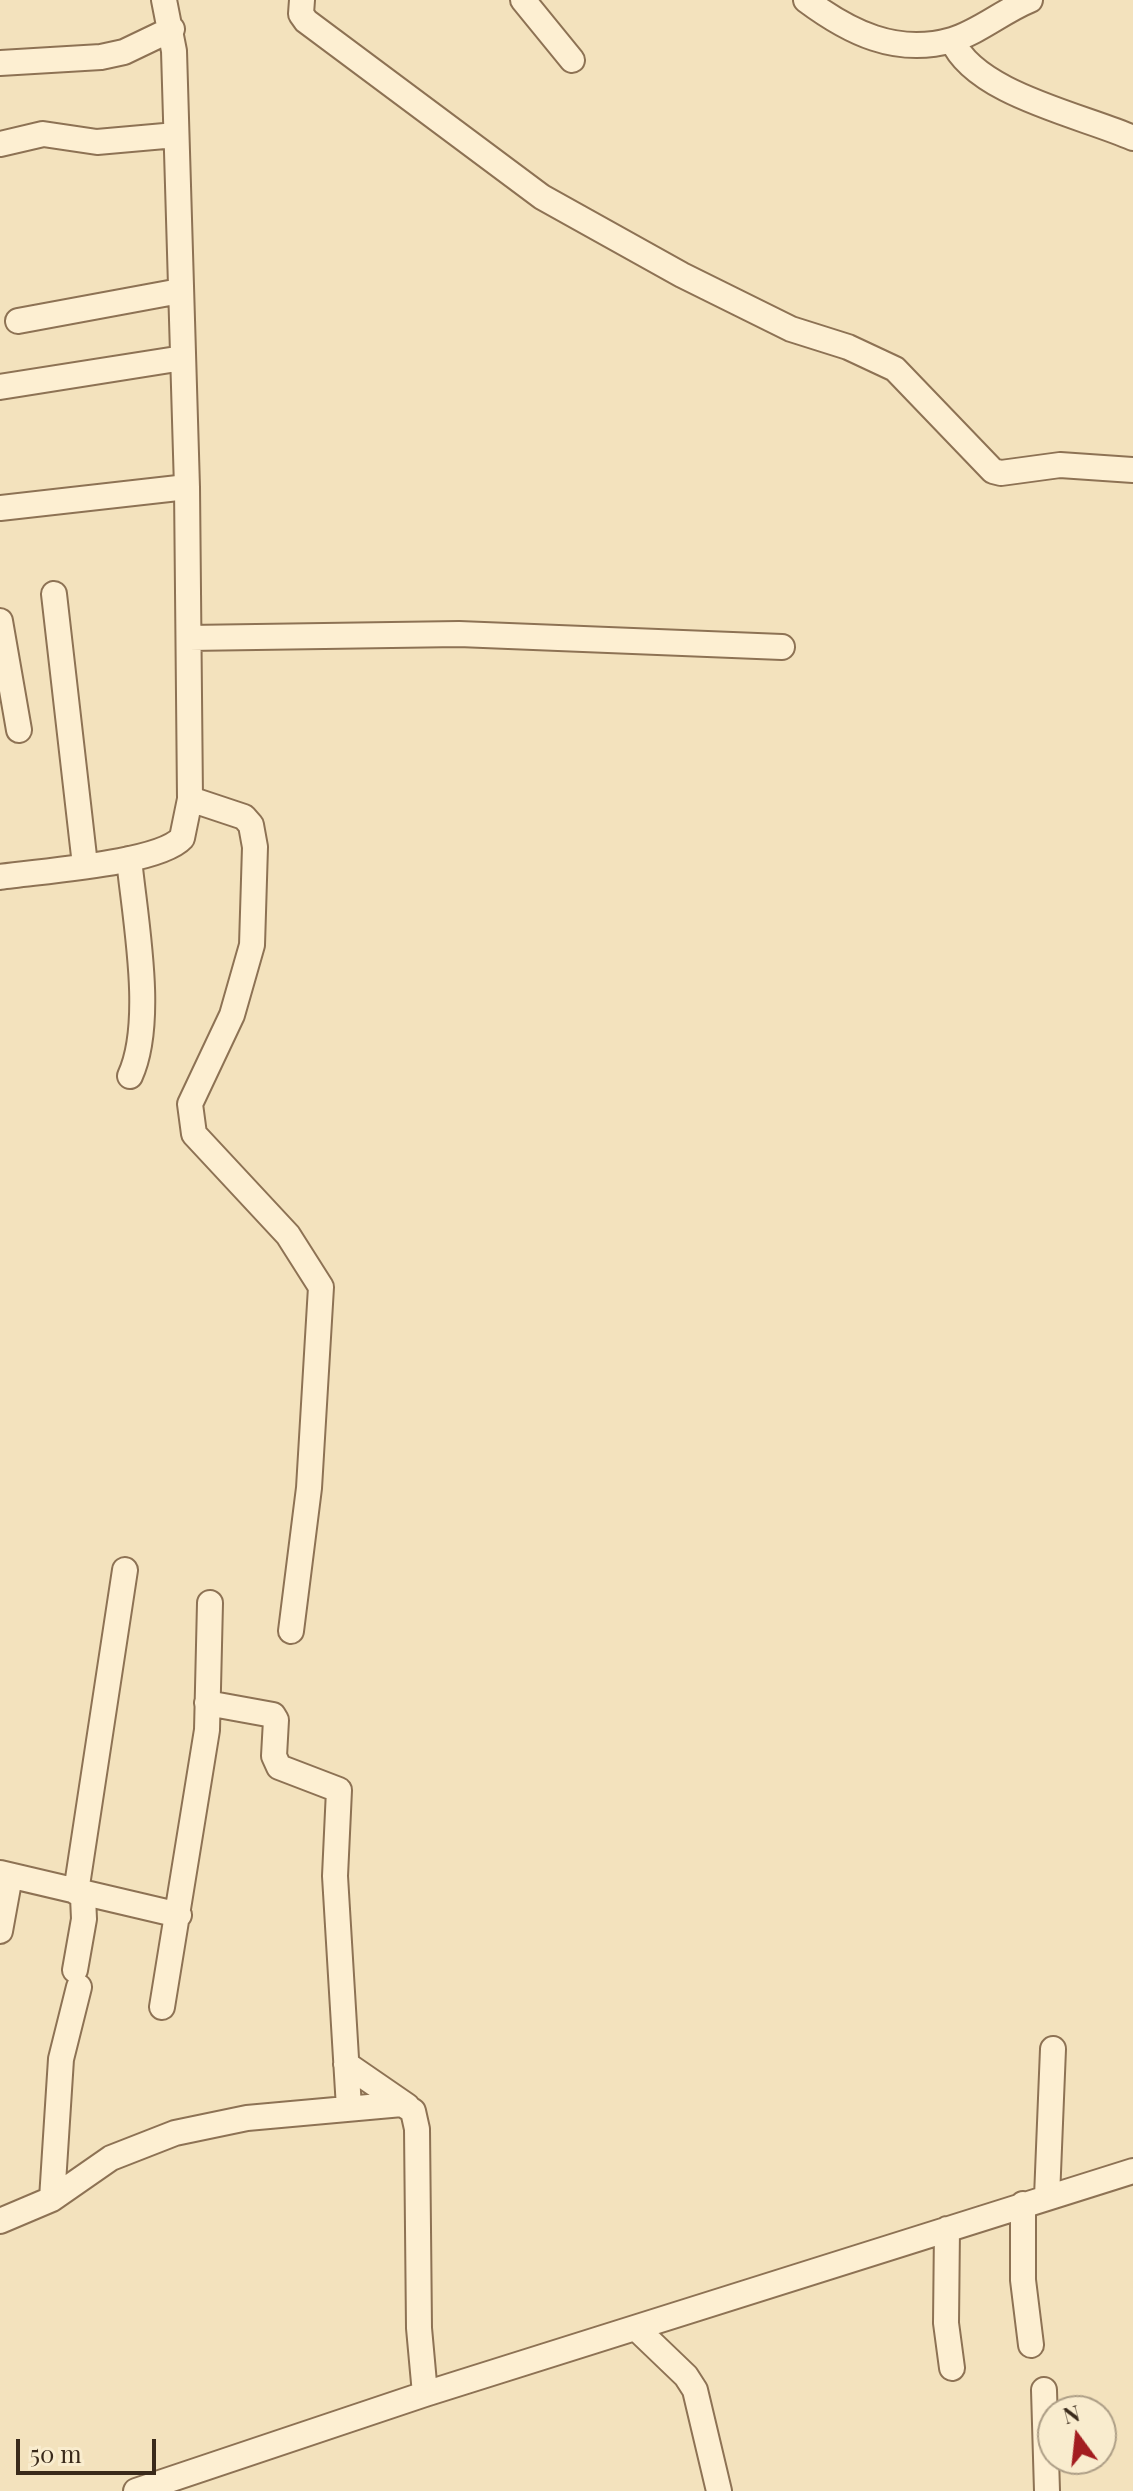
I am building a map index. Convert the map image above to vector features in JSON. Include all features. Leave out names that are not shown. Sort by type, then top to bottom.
[{"type":"street","points":[[0,877],[129,859],[176,845],[182,838],[190,799],[187,487],[176,135],[172,29],[164,0]]},
{"type":"street","points":[[302,0],[301,14],[306,21],[542,197],[682,275],[791,329],[848,347],[895,369],[993,471],[1001,473],[1060,465],[1133,470]]},
{"type":"street","points":[[523,0],[572,60]]},
{"type":"street","points":[[806,0],[861,36],[905,44],[952,40],[1030,0]]},
{"type":"street","points":[[0,63],[101,57],[124,52],[172,29]]},
{"type":"street","points":[[952,40],[958,55],[1007,89],[1133,138]]},
{"type":"street","points":[[0,144],[43,134],[97,142],[176,135]]},
{"type":"street","points":[[18,321],[180,291]]},
{"type":"street","points":[[0,387],[183,358]]},
{"type":"street","points":[[0,508],[187,487]]},
{"type":"street","points":[[54,594],[85,865]]},
{"type":"street","points":[[0,621],[19,730]]},
{"type":"street","points":[[189,638],[459,634],[782,647]]},
{"type":"street","points":[[190,799],[244,817],[251,825],[255,847],[252,945],[232,1015],[190,1104],[191,1125],[194,1134],[288,1235],[312,1268],[321,1287],[309,1488],[291,1631]]},
{"type":"street","points":[[129,859],[139,954],[141,1038],[140,1054],[130,1076]]},
{"type":"street","points":[[52,2199],[61,2059],[77,1978],[84,1919],[82,1894],[125,1570]]},
{"type":"street","points":[[162,2007],[207,1730],[210,1603]]},
{"type":"street","points":[[207,1703],[273,1715],[276,1720],[274,1756],[279,1767],[339,1790],[335,1876],[349,2108]]},
{"type":"street","points":[[0,1931],[5,1874],[179,1915]]},
{"type":"street","points":[[1047,2197],[1053,2049]]},
{"type":"street","points":[[346,2064],[413,2111],[417,2129],[419,2328],[425,2394]]},
{"type":"street","points":[[0,2221],[52,2199],[111,2158],[175,2133],[247,2118],[391,2104],[407,2107]]},
{"type":"street","points":[[136,2491],[425,2394],[1023,2204],[1132,2174]]},
{"type":"street","points":[[1023,2204],[1023,2280],[1031,2345]]},
{"type":"street","points":[[947,2229],[946,2323],[952,2368]]},
{"type":"street","points":[[637,2329],[686,2376],[695,2390],[719,2491]]},
{"type":"street","points":[[1044,2390],[1047,2491]]}]
